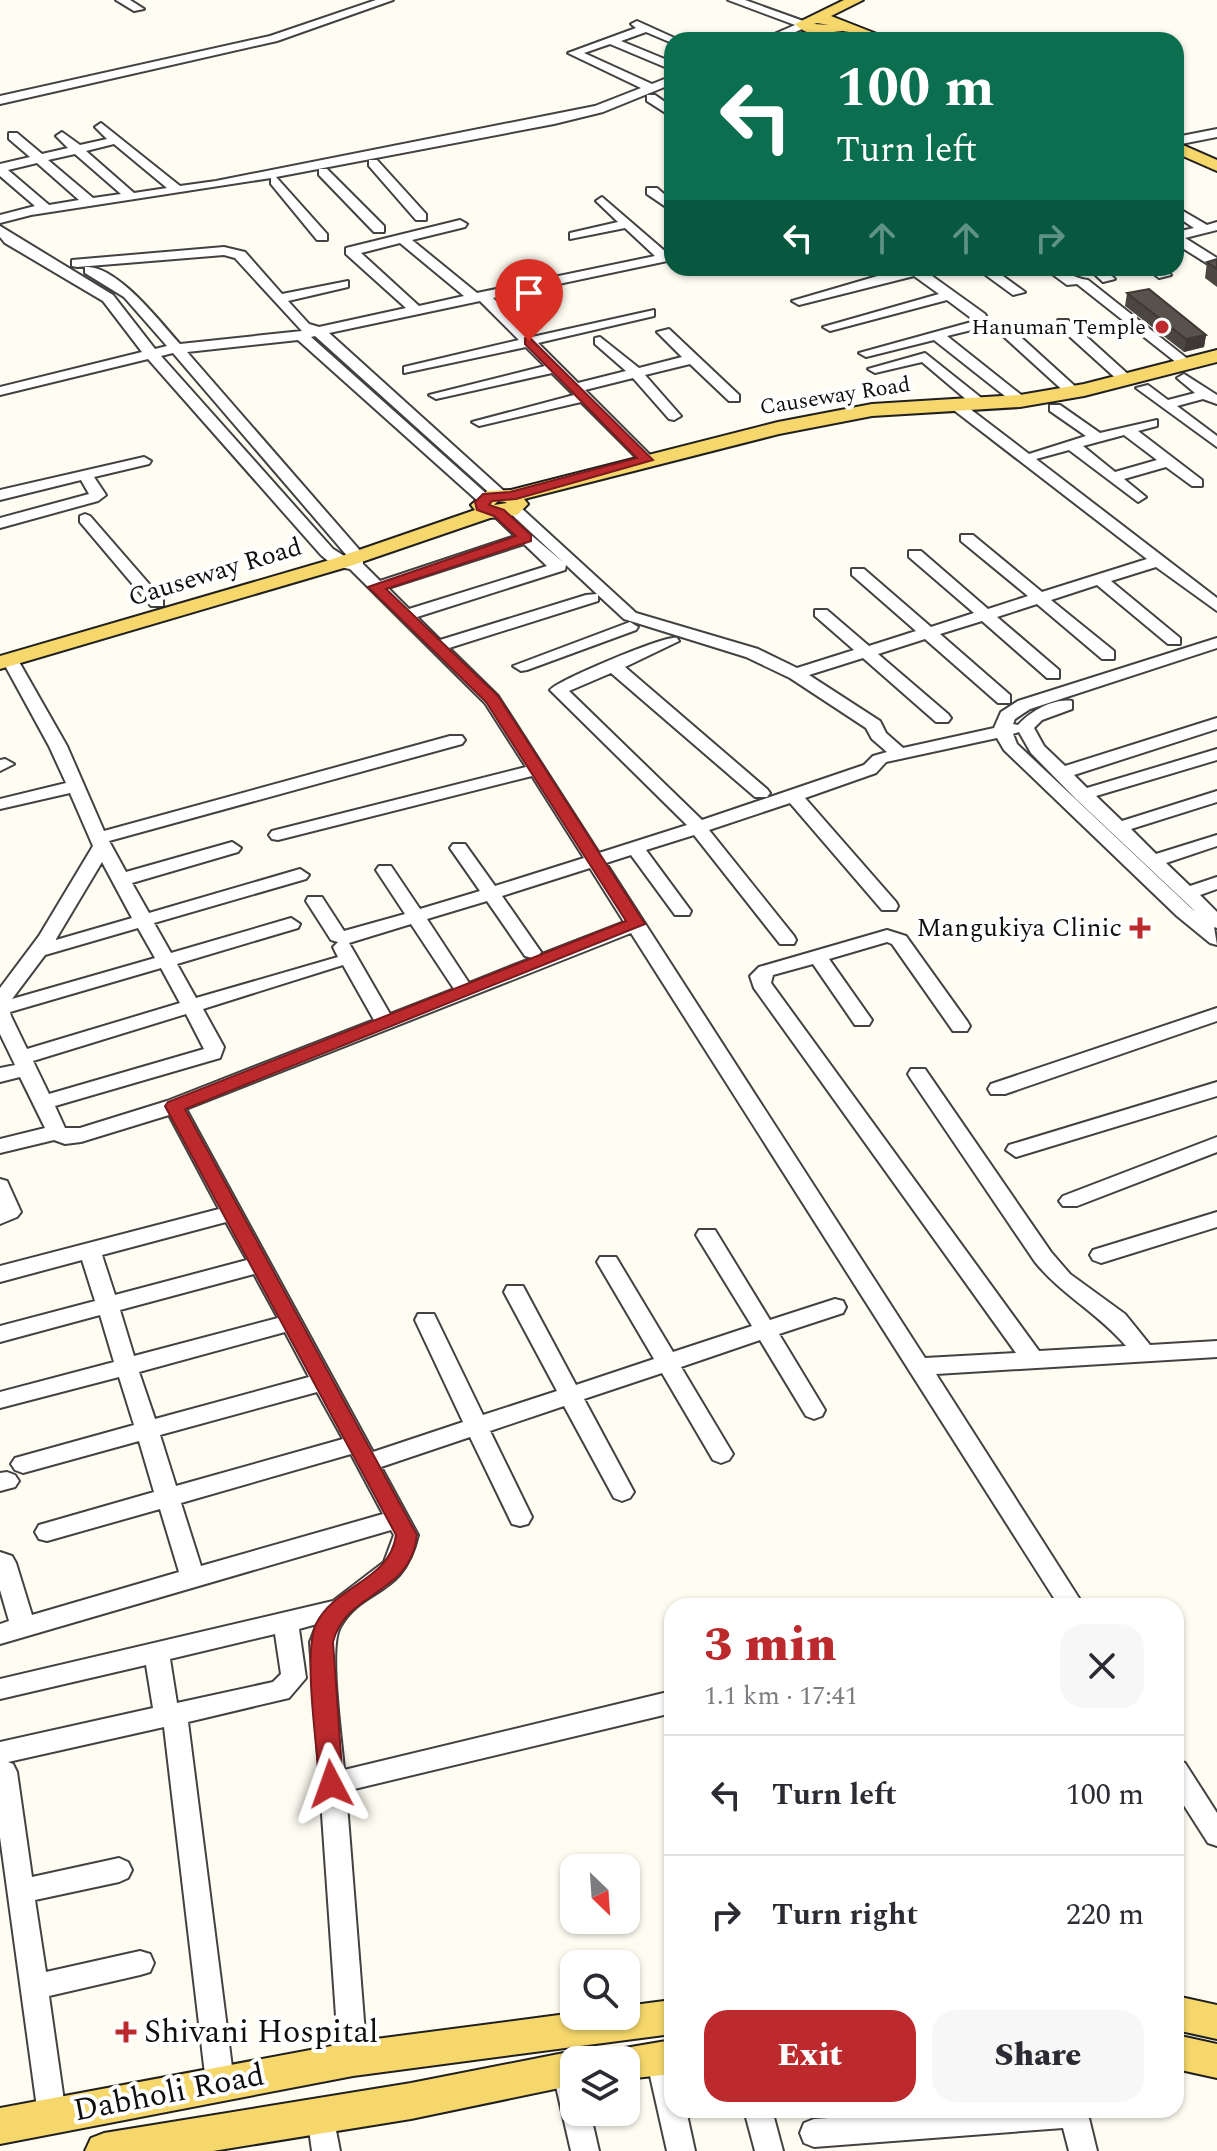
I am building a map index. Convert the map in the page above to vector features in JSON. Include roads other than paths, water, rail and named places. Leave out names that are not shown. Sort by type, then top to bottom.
[{"type":"main road","points":[[811,25],[863,3]]},
{"type":"main road","points":[[838,23],[863,3]]},
{"type":"main road","points":[[811,25],[838,23],[862,32]]},
{"type":"main road","points":[[811,25],[833,32]]},
{"type":"main road","points":[[1184,151],[1217,166]]},
{"type":"main road","points":[[1184,162],[1217,176]]},
{"type":"main road","name":"Causeway Road","points":[[1186,371],[1217,356]]},
{"type":"main road","name":"Causeway Road","points":[[10,654],[345,557],[499,504],[647,460],[778,428],[872,410],[969,409],[1065,402],[1186,371],[1217,369]]},
{"type":"main road","name":"Causeway Road","points":[[499,504],[880,421],[1020,401],[1065,402]]},
{"type":"main road","name":"Causeway Road","points":[[10,654],[157,603],[345,557]]},
{"type":"main road","points":[[1184,2015],[1217,2022]]},
{"type":"main road","name":"Dabholi Road","points":[[0,2126],[353,2059],[664,2018]]},
{"type":"main road","points":[[1184,2054],[1217,2061]]},
{"type":"main road","name":"Dabholi Road","points":[[104,2151],[324,2133],[560,2083]]},
{"type":"street","points":[[122,0],[138,9]]},
{"type":"street","points":[[0,100],[258,43],[387,0]]},
{"type":"street","points":[[734,0],[811,25]]},
{"type":"street","points":[[755,0],[811,25]]},
{"type":"street","points":[[790,32],[811,25]]},
{"type":"street","points":[[802,32],[811,25]]},
{"type":"street","points":[[664,36],[642,26],[574,53],[652,94],[664,105]]},
{"type":"street","points":[[610,40],[664,63]]},
{"type":"street","points":[[21,215],[33,216],[275,181],[567,127],[613,114],[664,86]]},
{"type":"street","points":[[0,219],[45,208],[177,190],[554,120],[664,91]]},
{"type":"street","points":[[554,120],[567,127]]},
{"type":"street","points":[[101,127],[177,190]]},
{"type":"street","points":[[1184,139],[1217,133]]},
{"type":"street","points":[[13,136],[89,202]]},
{"type":"street","points":[[62,136],[131,197]]},
{"type":"street","points":[[0,169],[117,140]]},
{"type":"street","points":[[373,163],[421,217]]},
{"type":"street","points":[[0,169],[45,208]]},
{"type":"street","points":[[323,172],[379,229]]},
{"type":"street","points":[[275,181],[322,237]]},
{"type":"street","points":[[652,191],[664,201]]},
{"type":"street","points":[[602,201],[664,253]]},
{"type":"street","points":[[1184,214],[1211,227]]},
{"type":"street","points":[[415,309],[351,251],[460,224]]},
{"type":"street","points":[[575,236],[627,224]]},
{"type":"street","points":[[1184,235],[1211,227]]},
{"type":"street","points":[[3,232],[22,235],[129,294],[345,557]]},
{"type":"street","points":[[3,232],[10,240],[108,298],[151,354],[345,557],[492,700],[1067,1598]]},
{"type":"street","points":[[402,238],[478,296],[529,341],[647,460]]},
{"type":"street","points":[[1184,242],[1213,261]]},
{"type":"street","points":[[77,263],[232,252],[281,298],[308,331],[499,504],[630,616],[736,648],[796,674],[874,725],[878,735]]},
{"type":"street","points":[[0,391],[173,349],[308,331],[664,258]]},
{"type":"street","points":[[799,301],[892,276]]},
{"type":"street","points":[[866,353],[983,323],[923,276]]},
{"type":"street","points":[[995,276],[1018,292]]},
{"type":"street","points":[[1065,276],[1186,371],[1212,398]]},
{"type":"street","points":[[1104,276],[1108,279]]},
{"type":"street","points":[[281,298],[343,284]]},
{"type":"street","points":[[830,327],[950,295]]},
{"type":"street","points":[[409,370],[649,313]]},
{"type":"street","points":[[1063,323],[1134,384],[1217,443]]},
{"type":"street","points":[[664,332],[734,398]]},
{"type":"street","points":[[1007,332],[1065,402],[1103,437]]},
{"type":"street","points":[[937,335],[1020,401]]},
{"type":"street","points":[[600,341],[636,373],[674,416]]},
{"type":"street","points":[[875,369],[925,357],[969,409],[1217,606]]},
{"type":"street","points":[[479,422],[636,373],[692,359]]},
{"type":"street","points":[[436,395],[555,368]]},
{"type":"street","points":[[1165,405],[1212,398]]},
{"type":"street","points":[[1035,455],[1152,423]]},
{"type":"street","points":[[1127,430],[1197,483]]},
{"type":"street","points":[[1072,445],[1138,497]]},
{"type":"street","points":[[0,495],[144,461]]},
{"type":"street","points":[[1113,477],[1168,462]]},
{"type":"street","points":[[0,523],[93,498],[98,495],[85,475]]},
{"type":"street","points":[[499,504],[526,538],[592,598],[630,627],[770,672],[861,729],[878,735],[898,753]]},
{"type":"street","points":[[85,519],[157,603]]},
{"type":"street","points":[[376,587],[526,538]]},
{"type":"street","points":[[967,538],[1108,655]]},
{"type":"street","points":[[915,554],[1053,674]]},
{"type":"street","points":[[796,674],[1158,561]]},
{"type":"street","points":[[405,615],[559,567]]},
{"type":"street","points":[[858,572],[1004,699]]},
{"type":"street","points":[[1099,579],[1174,641]]},
{"type":"street","points":[[438,646],[592,598]]},
{"type":"street","points":[[821,613],[942,718]]},
{"type":"street","points":[[521,666],[630,627]]},
{"type":"street","points":[[671,641],[558,690],[694,821],[787,940]]},
{"type":"street","points":[[1217,643],[1024,705],[1007,716],[1002,730],[1010,746],[1184,912],[1217,939]]},
{"type":"street","points":[[593,856],[635,848],[761,793],[860,761],[879,760],[898,753],[1025,727],[1036,716],[1217,652]]},
{"type":"street","points":[[10,654],[120,880],[214,1047],[213,1053],[43,1103]]},
{"type":"street","points":[[612,665],[761,793]]},
{"type":"street","points":[[1061,773],[1217,723]]},
{"type":"street","points":[[1025,727],[1037,749],[1082,795],[1217,922]]},
{"type":"street","points":[[1,999],[79,890],[101,842],[456,740]]},
{"type":"street","points":[[1082,795],[1217,754]]},
{"type":"street","points":[[315,901],[342,938],[491,894],[694,821],[794,796],[870,769],[879,760]]},
{"type":"street","points":[[278,835],[537,769]]},
{"type":"street","points":[[0,804],[76,786]]},
{"type":"street","points":[[794,796],[889,906]]},
{"type":"street","points":[[1117,828],[1217,796]]},
{"type":"street","points":[[1152,861],[1217,840]]},
{"type":"street","points":[[120,880],[232,848]]},
{"type":"street","points":[[459,848],[532,952]]},
{"type":"street","points":[[635,848],[682,911]]},
{"type":"street","points":[[385,870],[465,991]]},
{"type":"street","points":[[38,951],[300,875]]},
{"type":"street","points":[[1186,893],[1217,883]]},
{"type":"street","points":[[1,999],[165,960],[291,924]]},
{"type":"street","points":[[1,999],[24,1063],[57,1132],[65,1137],[81,1135],[174,1106],[636,924]]},
{"type":"street","points":[[960,1026],[899,940],[878,936],[766,971],[760,976],[761,984],[1033,1360]]},
{"type":"street","points":[[0,1075],[24,1063],[190,1004],[339,955],[385,1022]]},
{"type":"street","points":[[817,955],[862,1020]]},
{"type":"street","points":[[998,1089],[1217,1014]]},
{"type":"street","points":[[918,1074],[1043,1257],[1062,1280],[1117,1320],[1144,1353]]},
{"type":"street","points":[[1016,1150],[1217,1089]]},
{"type":"street","points":[[0,1689],[336,1610],[390,1573],[404,1555],[406,1535],[398,1519],[174,1106]]},
{"type":"street","points":[[0,1146],[57,1132]]},
{"type":"street","points":[[1070,1201],[1217,1144]]},
{"type":"street","points":[[0,1186],[10,1212],[0,1217]]},
{"type":"street","points":[[0,1274],[230,1214]]},
{"type":"street","points":[[1101,1255],[1217,1219]]},
{"type":"street","points":[[707,1235],[814,1410]]},
{"type":"street","points":[[90,1250],[193,1578]]},
{"type":"street","points":[[608,1262],[721,1454]]},
{"type":"street","points":[[0,1334],[259,1265]]},
{"type":"street","points":[[515,1292],[622,1492]]},
{"type":"street","points":[[47,1532],[168,1498],[477,1426],[835,1307]]},
{"type":"street","points":[[426,1320],[520,1517]]},
{"type":"street","points":[[2,1400],[290,1323]]},
{"type":"street","points":[[921,1367],[1217,1349]]},
{"type":"street","points":[[10,1476],[147,1430],[323,1382]]},
{"type":"street","points":[[0,1562],[4,1563],[11,1631],[398,1519]]},
{"type":"street","points":[[336,1610],[322,1642],[353,2059]]},
{"type":"street","points":[[52,2115],[2,1763],[280,1691],[290,1686],[294,1678],[286,1622]]},
{"type":"street","points":[[156,1652],[172,1721],[220,2083]]},
{"type":"street","points":[[331,1784],[664,1704]]},
{"type":"street","points":[[1184,1783],[1217,1835]]},
{"type":"street","points":[[20,1891],[119,1870]]},
{"type":"street","points":[[34,1987],[140,1963]]},
{"type":"street","points":[[653,2059],[664,2095]]},
{"type":"street","points":[[671,2118],[681,2151]]},
{"type":"street","points":[[760,2118],[769,2151]]},
{"type":"street","points":[[814,2133],[1000,2118]]},
{"type":"street","points":[[1075,2118],[1083,2151]]},
{"type":"street","points":[[579,2126],[585,2151]]},
{"type":"place","name":"Hanuman Temple","points":[[1162,327]]},
{"type":"place","name":"Mangukiya Clinic","points":[[1140,928]]},
{"type":"place","name":"Shivani Hospital","points":[[126,2032]]}]
